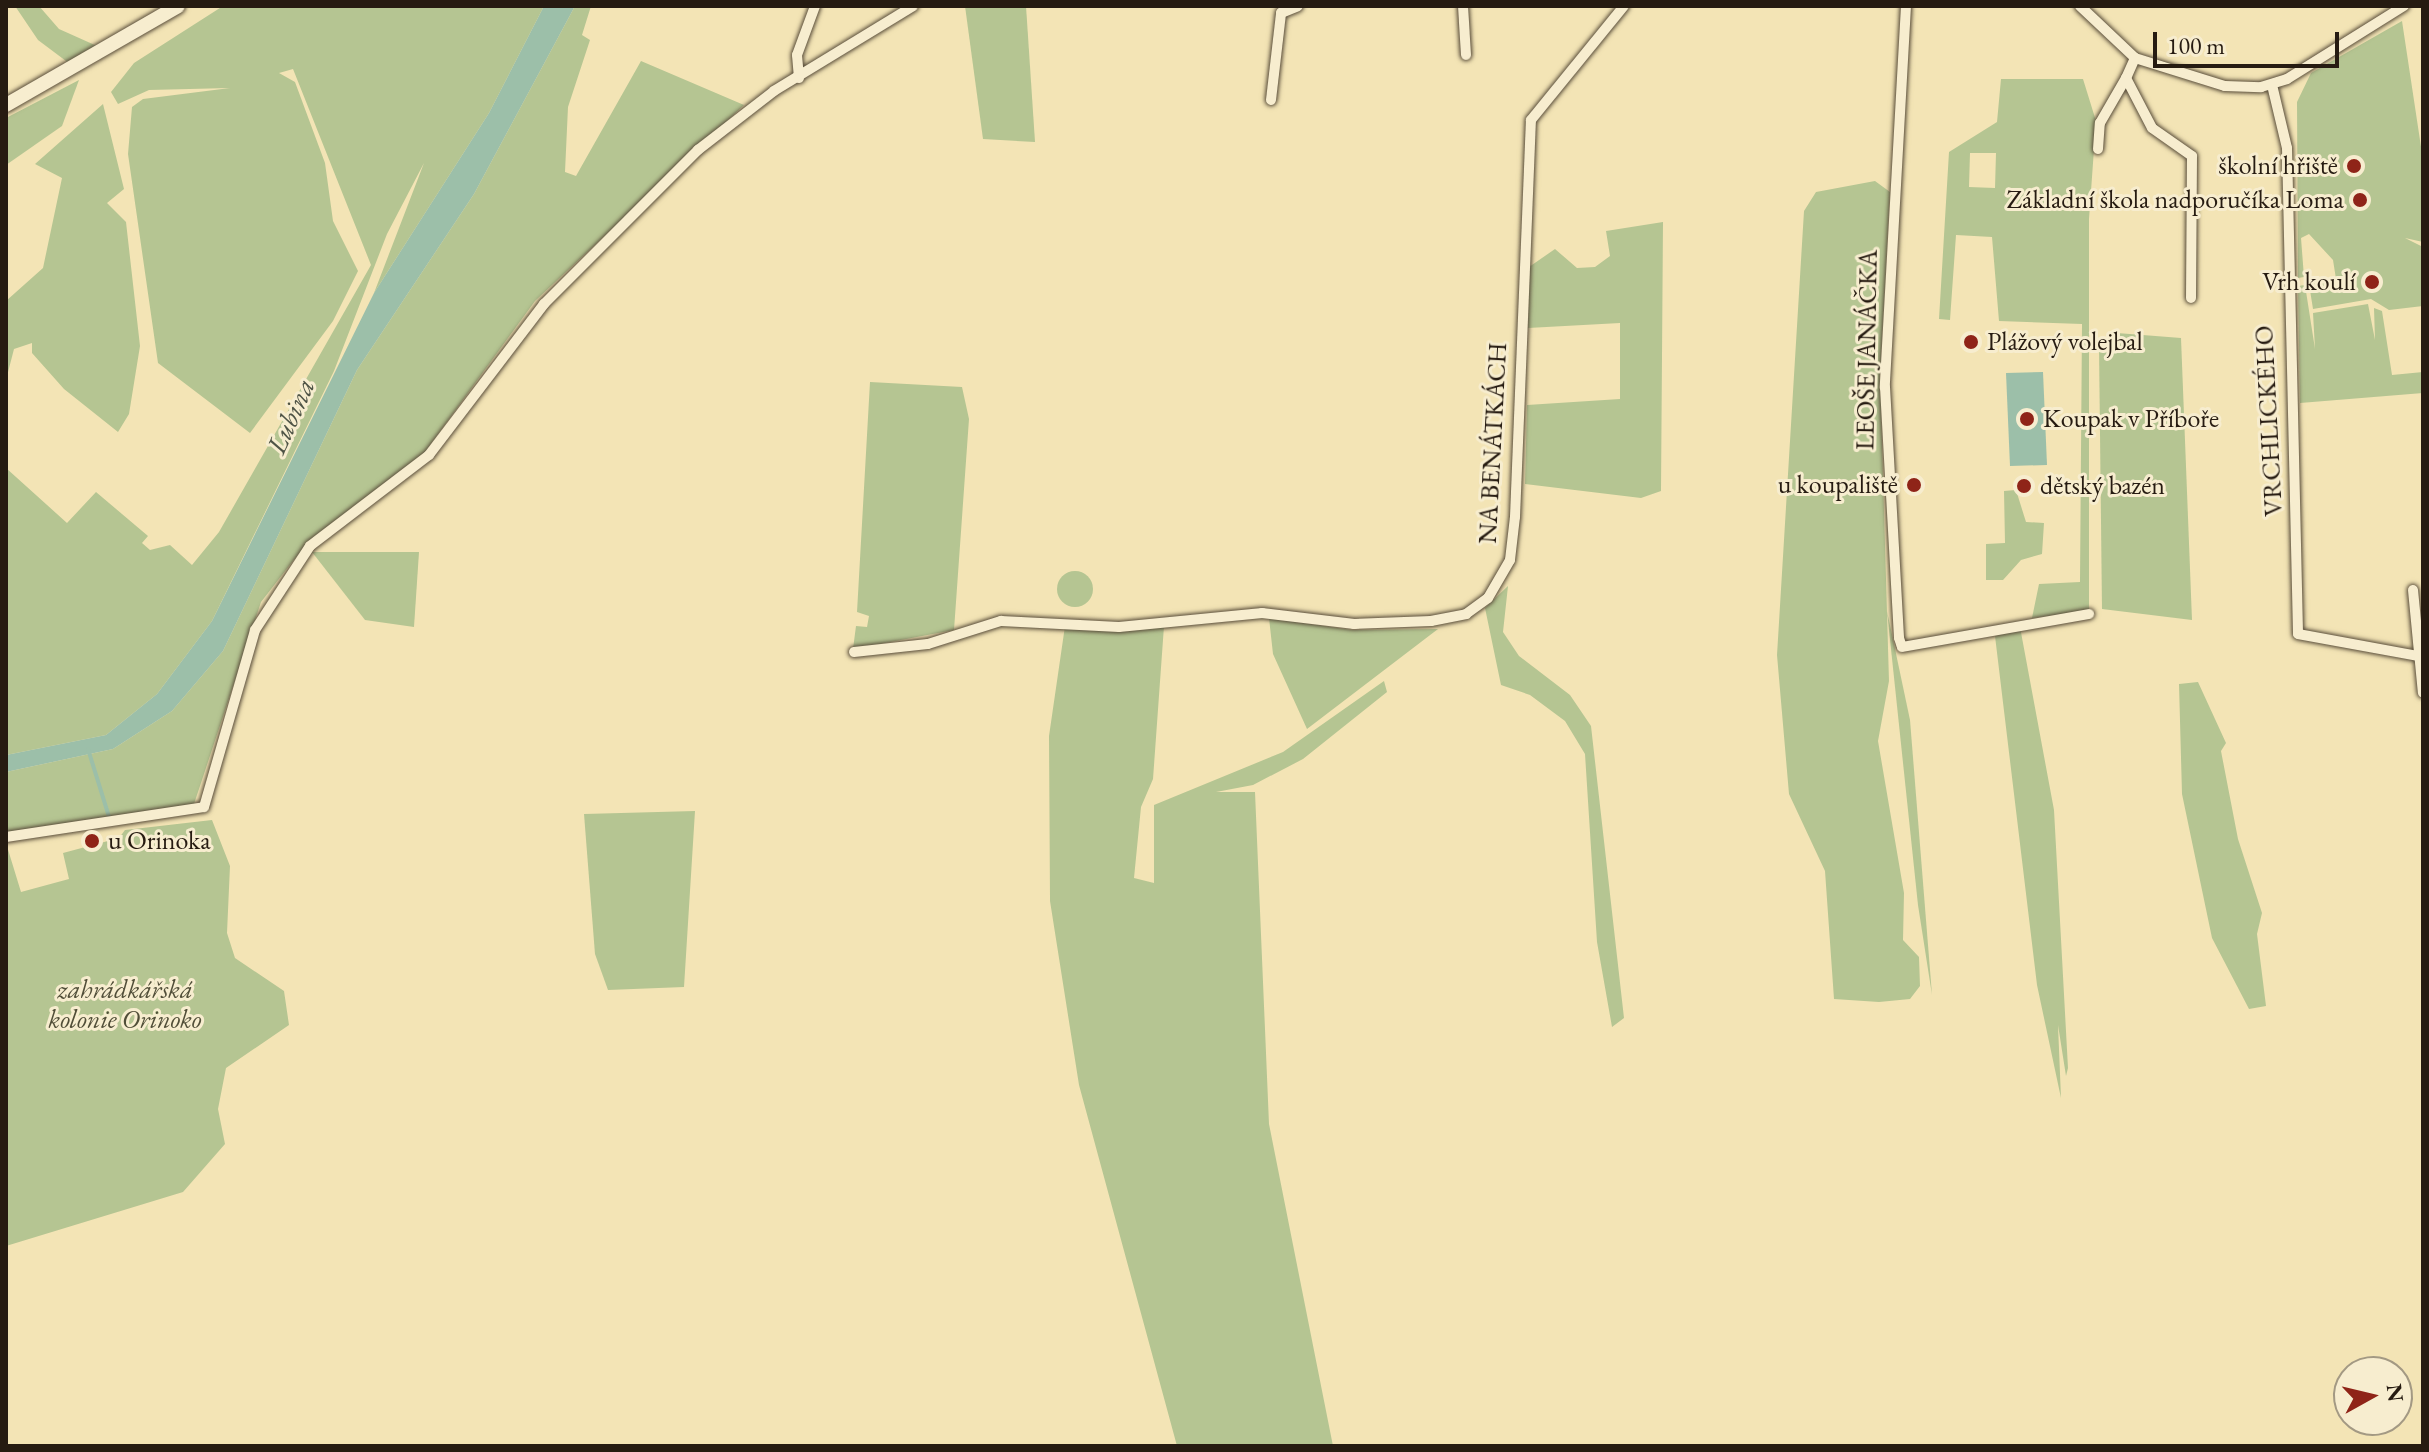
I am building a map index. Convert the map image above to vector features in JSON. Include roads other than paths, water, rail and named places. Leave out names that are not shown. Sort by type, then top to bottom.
[{"type":"main road","points":[[6,105],[80,66],[178,6]]},
{"type":"street","points":[[799,78],[797,55],[815,6]]},
{"type":"street","points":[[6,837],[204,807],[255,630],[286,576],[310,546],[429,455],[544,304],[750,108],[913,6]]},
{"type":"street","points":[[1271,100],[1281,13],[1298,6]]},
{"type":"street","points":[[1463,6],[1466,55]]},
{"type":"street","name":"NA BENÁTKÁCH","points":[[854,652],[928,644],[1001,621],[1119,627],[1262,613],[1354,624],[1431,621],[1466,614],[1488,598],[1510,560],[1515,517],[1531,120],[1624,6]]},
{"type":"street","name":"LEOŠE JANÁČKA","points":[[1906,6],[1885,387],[1899,638],[1902,647],[2089,614]]},
{"type":"street","points":[[2087,9],[2135,58],[2225,86],[2272,85],[2404,6]]},
{"type":"street","points":[[2098,149],[2100,123],[2135,58]]},
{"type":"street","points":[[2126,78],[2152,128],[2192,156],[2191,298]]},
{"type":"street","name":"VRCHLICKÉHO","points":[[2272,85],[2287,148],[2298,634],[2314,640],[2421,656]]},
{"type":"street","points":[[2413,590],[2423,693]]},
{"type":"waterway","points":[[88,749],[110,820]]},
{"type":"place","name":"školní hřiště","points":[[2354,166]]},
{"type":"place","name":"Základní škola nadporučíka Loma","points":[[2360,200]]},
{"type":"place","name":"Vrh koulí","points":[[2372,282]]},
{"type":"place","name":"Plážový volejbal","points":[[1971,342]]},
{"type":"place","name":"Koupak v Příboře","points":[[2027,419]]},
{"type":"place","name":"u koupaliště","points":[[1914,485]]},
{"type":"place","name":"dětský bazén","points":[[2024,486]]},
{"type":"place","name":"u Orinoka","points":[[92,841]]},
{"type":"water label","name":"Lubina","points":[[290,416]]},
{"type":"park label","name":"zahrádkářská kolonie Orinoko","points":[[125,1005]]}]
